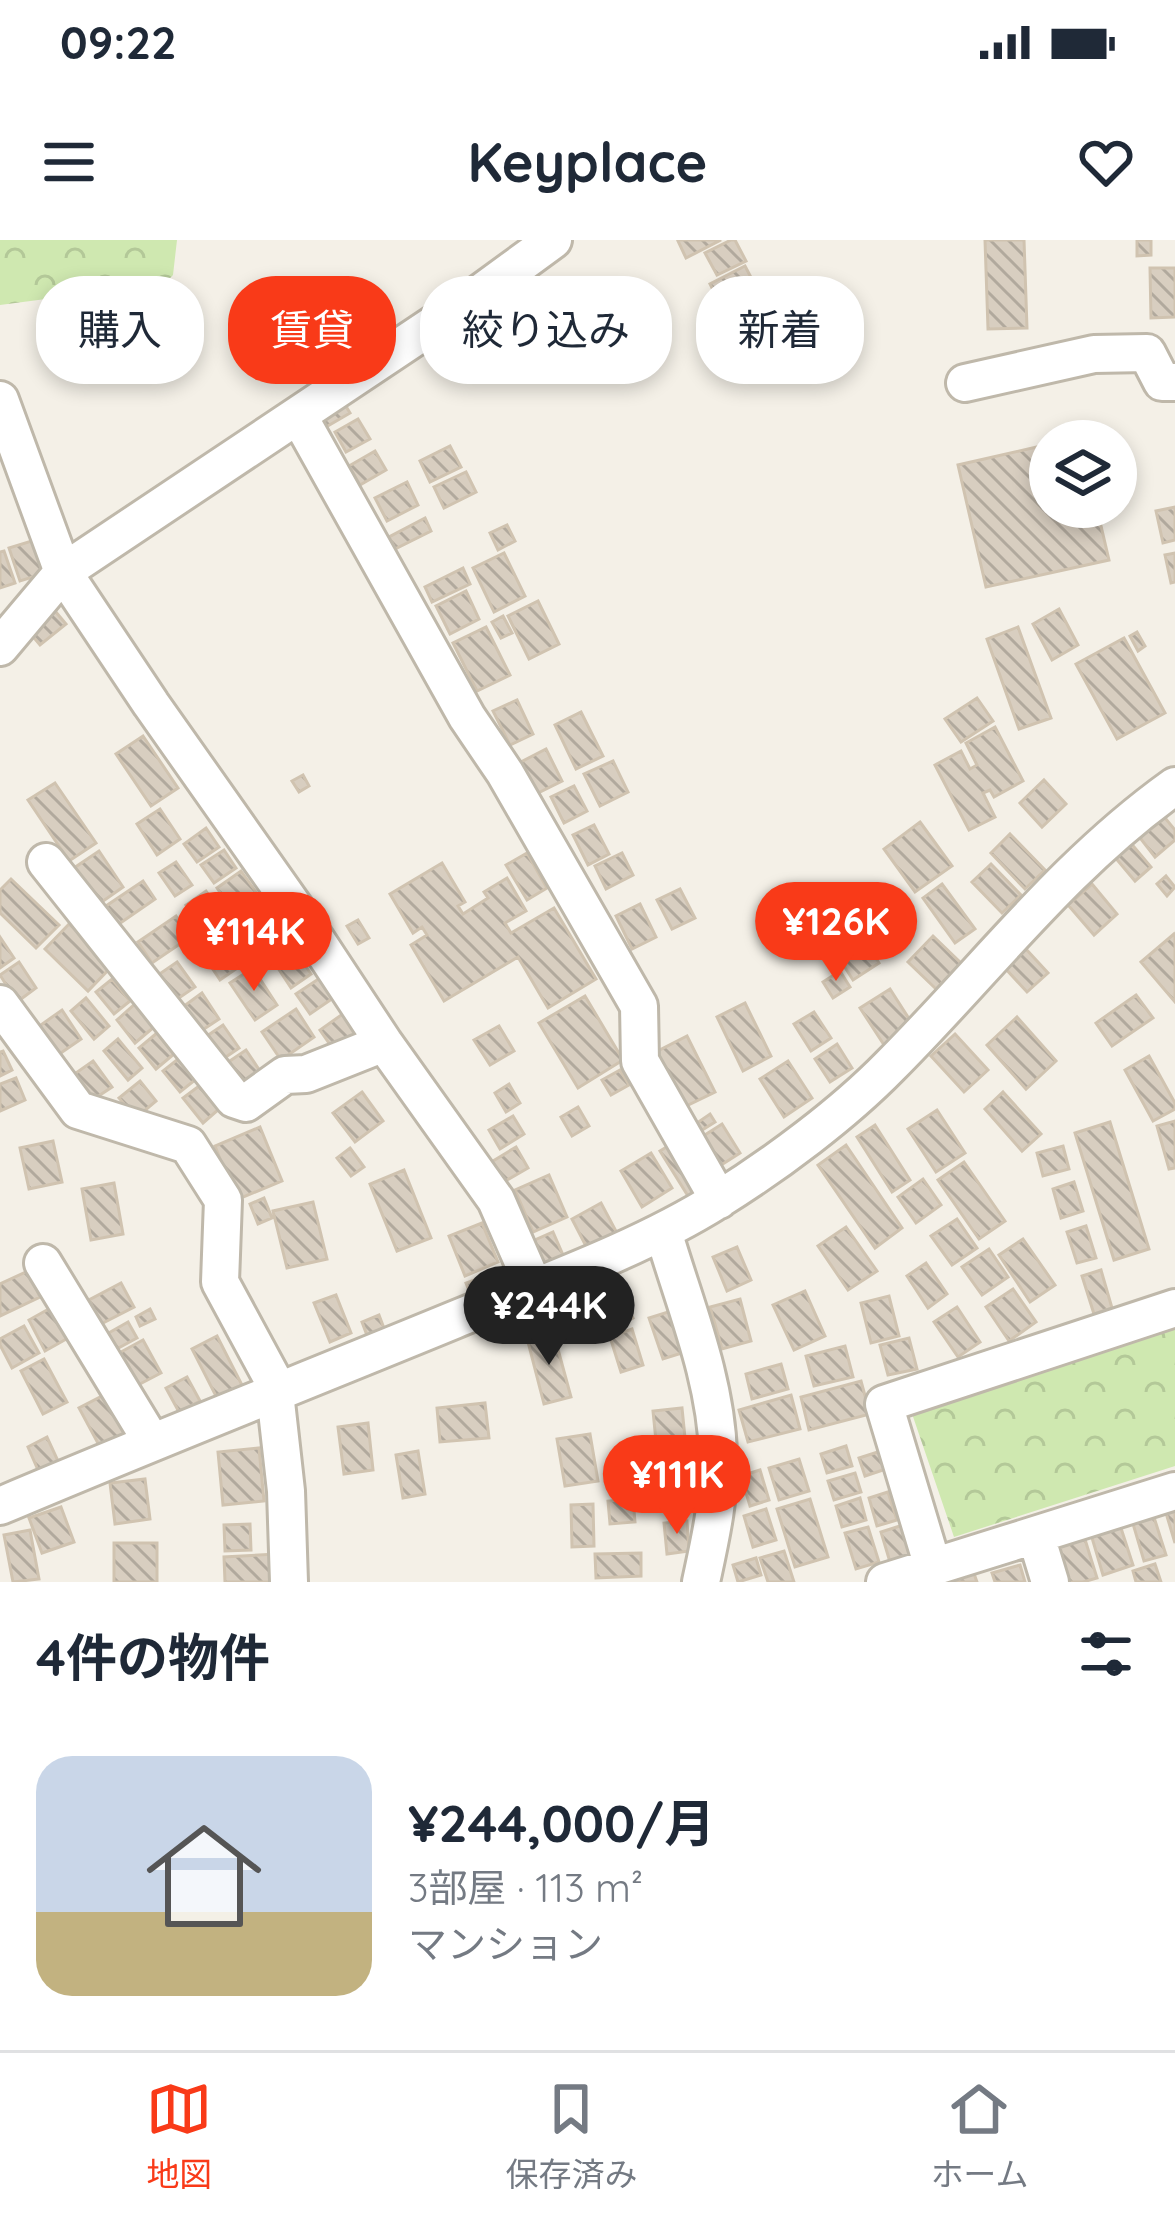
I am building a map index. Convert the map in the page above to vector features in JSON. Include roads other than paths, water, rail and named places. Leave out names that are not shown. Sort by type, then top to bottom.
[{"type":"street","points":[[0,647],[63,572],[553,240]]},
{"type":"street","points":[[965,383],[1094,354],[1147,353],[1162,382],[1175,382]]},
{"type":"street","points":[[0,400],[63,572],[496,1200],[534,1287]]},
{"type":"street","points":[[298,415],[467,717],[505,773],[639,1006],[640,1061],[719,1199]]},
{"type":"street","points":[[0,1506],[534,1287],[663,1231],[719,1199],[830,1119],[889,1067],[1034,909],[1175,786]]},
{"type":"street","points":[[46,862],[234,1100],[246,1103],[285,1075],[306,1074],[384,1043]]},
{"type":"street","points":[[0,1004],[79,1110],[188,1145],[224,1200],[220,1282],[272,1378],[275,1393],[286,1491],[289,1582]]},
{"type":"street","points":[[663,1231],[701,1358],[718,1453],[712,1531],[701,1582]]},
{"type":"street","points":[[43,1263],[152,1442]]},
{"type":"street","points":[[933,1567],[884,1404],[1175,1308]]},
{"type":"street","points":[[885,1582],[1175,1491]]},
{"type":"street","points":[[1036,1536],[1050,1582]]}]
